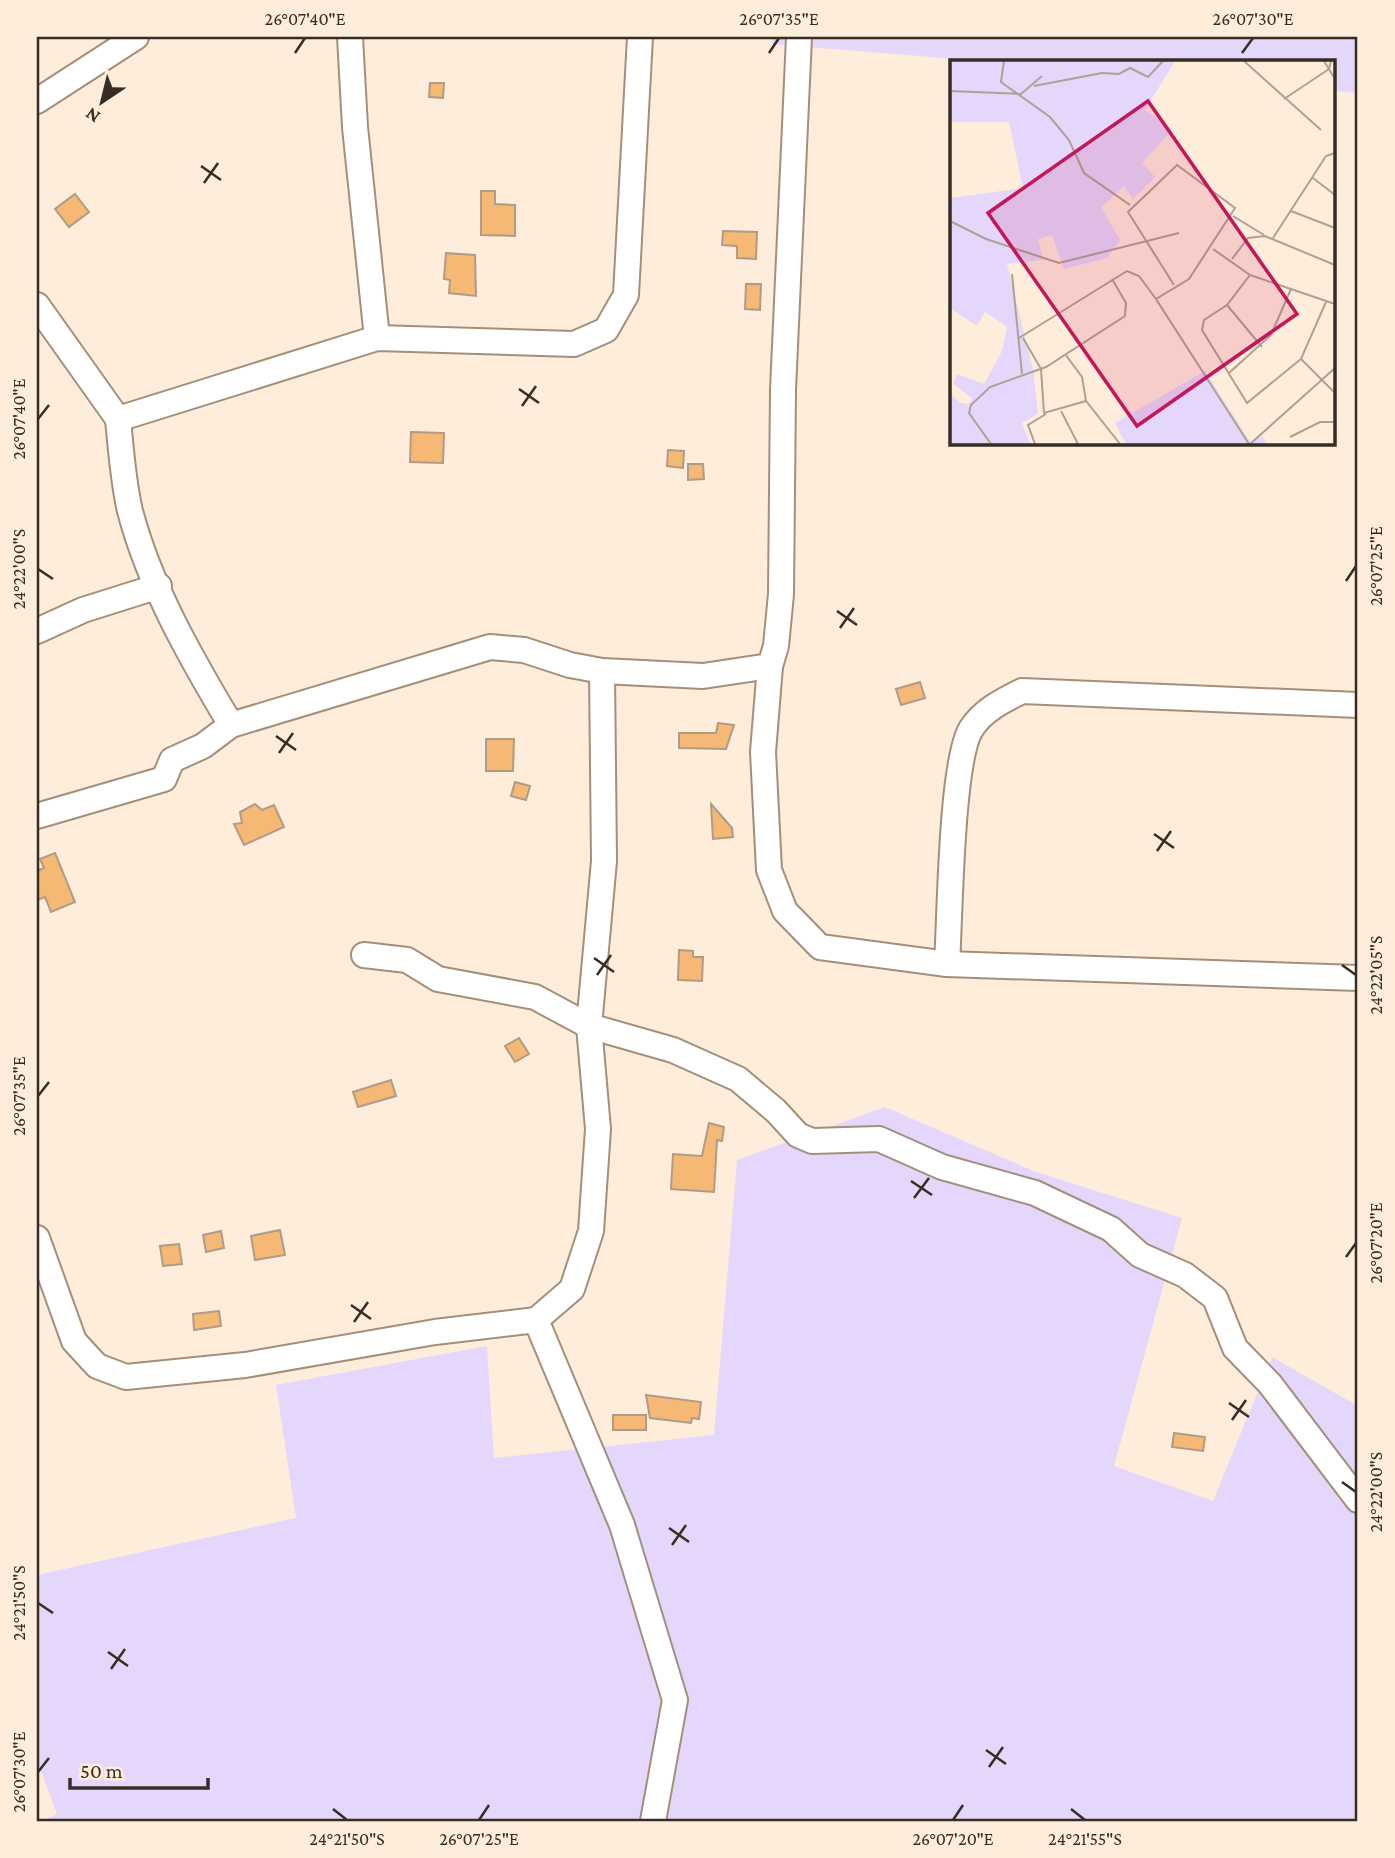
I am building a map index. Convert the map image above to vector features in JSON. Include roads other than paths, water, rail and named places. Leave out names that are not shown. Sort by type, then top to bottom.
[{"type":"street","points":[[37,101],[136,37]]},
{"type":"street","points":[[350,37],[355,127],[377,338]]},
{"type":"street","points":[[118,419],[377,338],[574,344],[606,330],[626,295],[640,37]]},
{"type":"street","points":[[799,37],[783,390],[781,594],[776,646],[770,666],[764,716],[764,801],[769,870],[785,911],[820,947],[947,964],[1358,978]]},
{"type":"street","points":[[37,305],[118,419],[130,508],[140,544],[185,647],[232,725]]},
{"type":"street","points":[[37,631],[83,610],[159,586]]},
{"type":"street","points":[[37,816],[163,779],[172,760],[203,746],[232,725],[490,647],[524,650],[569,665],[602,671],[703,676],[770,666]]},
{"type":"street","points":[[37,1238],[74,1341],[97,1366],[126,1377],[245,1365],[435,1332],[536,1320],[572,1289],[591,1231],[598,1129],[589,1026],[604,861],[602,671]]},
{"type":"street","points":[[947,964],[960,766],[971,729],[996,704],[1023,691],[1358,705]]},
{"type":"street","points":[[364,955],[407,960],[438,979],[536,997],[589,1026],[673,1050],[738,1079],[776,1111],[798,1135],[813,1141],[879,1139],[942,1167],[1035,1193],[1111,1229],[1140,1255],[1185,1275],[1215,1298],[1235,1348],[1270,1384],[1358,1500]]},
{"type":"street","points":[[536,1320],[622,1525],[675,1700],[653,1821]]}]
